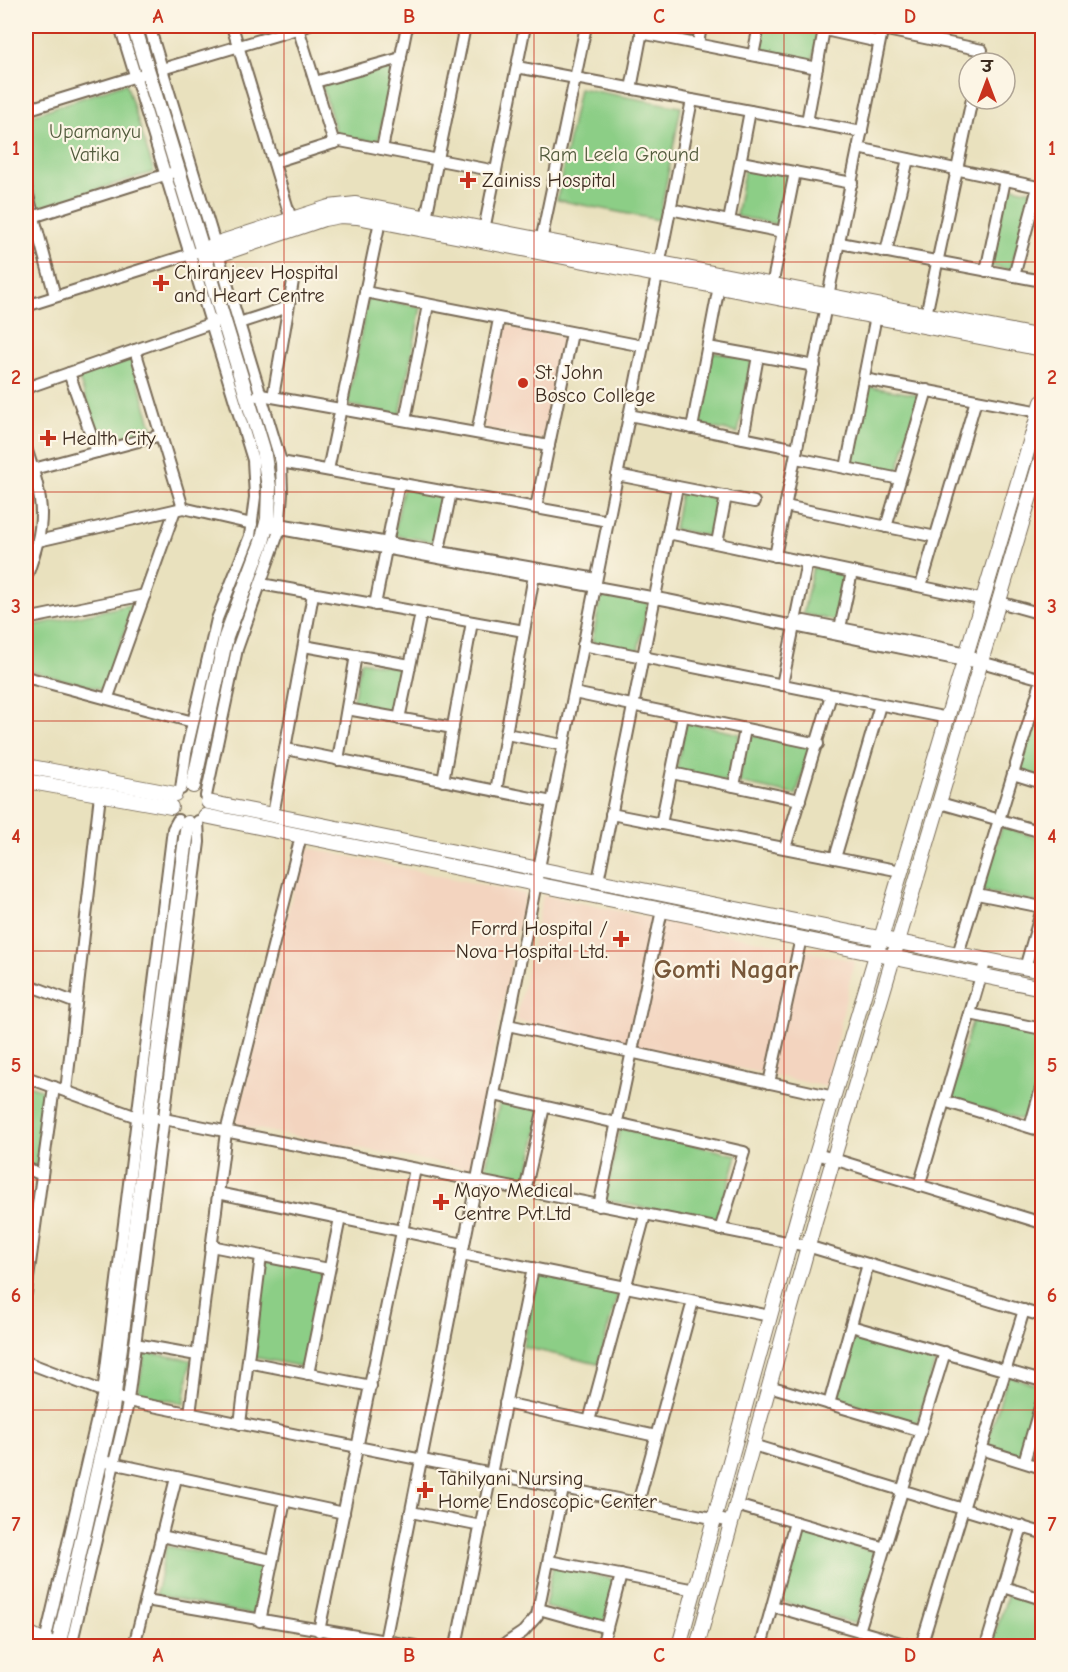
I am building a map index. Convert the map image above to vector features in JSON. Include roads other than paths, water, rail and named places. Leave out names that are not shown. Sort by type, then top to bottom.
[{"type":"street","points":[[48,1645],[108,1396],[151,1118],[190,805],[226,637],[273,523],[255,397],[239,323],[217,249],[148,73],[120,26]]},
{"type":"street","points":[[134,26],[172,172],[218,321],[253,460],[252,518],[243,556],[217,619],[193,722],[190,805]]},
{"type":"street","points":[[148,73],[149,26]]},
{"type":"street","points":[[232,26],[291,219]]},
{"type":"street","points":[[382,149],[407,26]]},
{"type":"street","points":[[426,218],[465,26]]},
{"type":"street","points":[[483,235],[524,26]]},
{"type":"street","points":[[540,246],[586,26]]},
{"type":"street","points":[[698,44],[701,26]]},
{"type":"street","points":[[753,55],[759,26]]},
{"type":"street","points":[[807,26],[879,42]]},
{"type":"street","points":[[26,110],[303,27],[315,82],[334,143]]},
{"type":"street","points":[[775,556],[882,27],[982,51]]},
{"type":"street","points":[[631,89],[642,29],[698,44],[817,68]]},
{"type":"street","points":[[807,122],[824,29]]},
{"type":"street","points":[[315,82],[401,58]]},
{"type":"street","points":[[517,67],[862,132]]},
{"type":"street","points":[[384,1645],[692,100]]},
{"type":"street","points":[[729,221],[750,111]]},
{"type":"street","points":[[926,315],[969,111]]},
{"type":"street","points":[[274,162],[340,141],[496,171]]},
{"type":"street","points":[[858,148],[1038,187],[1014,276]]},
{"type":"street","points":[[886,252],[909,159]]},
{"type":"street","points":[[741,162],[852,183]]},
{"type":"street","points":[[30,218],[172,172]]},
{"type":"street","points":[[772,286],[795,172]]},
{"type":"street","points":[[986,271],[1005,180]]},
{"type":"street","points":[[26,188],[30,218],[55,296]]},
{"type":"street","points":[[217,249],[291,219],[329,207],[356,204],[426,218],[483,235]]},
{"type":"street","points":[[670,209],[783,232]]},
{"type":"street","points":[[26,306],[196,253],[340,216],[483,235],[658,269],[772,286],[876,316],[1042,349]]},
{"type":"street","points":[[328,470],[380,221]]},
{"type":"street","points":[[840,243],[1042,281]]},
{"type":"street","points":[[658,269],[719,286],[926,315],[1042,337]]},
{"type":"street","points":[[273,397],[293,280]]},
{"type":"street","points":[[692,428],[719,286]]},
{"type":"street","points":[[365,292],[643,346]]},
{"type":"street","points":[[405,420],[428,305]]},
{"type":"street","points":[[239,323],[288,307]]},
{"type":"street","points":[[846,468],[876,316]]},
{"type":"street","points":[[477,433],[499,318]]},
{"type":"street","points":[[26,388],[218,321]]},
{"type":"street","points":[[190,805],[237,649],[261,584],[273,523],[281,462],[255,397],[218,321]]},
{"type":"street","points":[[536,508],[572,333]]},
{"type":"street","points":[[708,347],[815,366]]},
{"type":"street","points":[[108,698],[179,509],[161,435],[135,350]]},
{"type":"street","points":[[743,438],[758,356]]},
{"type":"street","points":[[69,373],[97,452]]},
{"type":"street","points":[[679,1647],[790,1244],[1041,407],[976,400],[864,379]]},
{"type":"street","points":[[886,527],[927,390]]},
{"type":"street","points":[[255,397],[273,397],[549,446]]},
{"type":"street","points":[[921,586],[976,400]]},
{"type":"street","points":[[629,415],[743,438],[846,468],[900,479]]},
{"type":"street","points":[[29,470],[161,435]]},
{"type":"street","points":[[26,448],[29,470],[40,492],[42,527],[26,578]]},
{"type":"street","points":[[697,1647],[807,1246],[1042,456]]},
{"type":"street","points":[[281,462],[608,521]]},
{"type":"street","points":[[617,475],[754,502]]},
{"type":"street","points":[[375,605],[399,483]]},
{"type":"street","points":[[598,881],[676,487]]},
{"type":"street","points":[[438,550],[451,492]]},
{"type":"street","points":[[717,543],[726,496]]},
{"type":"street","points":[[785,506],[936,537]]},
{"type":"street","points":[[38,541],[179,509],[252,518],[534,575],[596,583]]},
{"type":"street","points":[[668,533],[984,600]]},
{"type":"street","points":[[385,545],[438,550],[967,657]]},
{"type":"street","points":[[782,685],[807,562]]},
{"type":"street","points":[[840,628],[852,572]]},
{"type":"street","points":[[496,791],[534,575]]},
{"type":"street","points":[[261,584],[524,631]]},
{"type":"street","points":[[273,815],[313,594]]},
{"type":"street","points":[[26,619],[145,595]]},
{"type":"street","points":[[999,602],[1042,614]]},
{"type":"street","points":[[399,718],[421,613]]},
{"type":"street","points":[[443,781],[472,622]]},
{"type":"street","points":[[795,623],[840,628],[967,657],[1042,679],[958,954]]},
{"type":"street","points":[[583,645],[948,718]]},
{"type":"street","points":[[304,646],[410,665]]},
{"type":"street","points":[[338,760],[356,655]]},
{"type":"street","points":[[26,676],[193,722]]},
{"type":"street","points":[[574,693],[818,744]]},
{"type":"street","points":[[785,848],[831,695]]},
{"type":"street","points":[[835,858],[880,705]]},
{"type":"street","points":[[347,709],[453,728]]},
{"type":"street","points":[[661,824],[683,716]]},
{"type":"street","points":[[734,786],[745,729]]},
{"type":"street","points":[[506,734],[563,745]]},
{"type":"street","points":[[286,749],[552,802]]},
{"type":"street","points":[[26,766],[190,805],[301,836],[1042,988]]},
{"type":"street","points":[[672,774],[800,800]]},
{"type":"street","points":[[1013,774],[1042,783]]},
{"type":"street","points":[[26,781],[100,795],[273,815],[1042,971]]},
{"type":"street","points":[[66,1091],[100,795]]},
{"type":"street","points":[[940,804],[1042,832]]},
{"type":"street","points":[[611,814],[901,871]]},
{"type":"street","points":[[190,1414],[226,1132],[301,836]]},
{"type":"street","points":[[976,894],[1042,908],[1025,968]]},
{"type":"street","points":[[599,1206],[662,909]]},
{"type":"street","points":[[769,1083],[801,938]]},
{"type":"street","points":[[919,1185],[986,959]]},
{"type":"street","points":[[26,984],[76,1004]]},
{"type":"street","points":[[970,1014],[1042,1029]]},
{"type":"street","points":[[508,1025],[834,1097]]},
{"type":"street","points":[[26,1077],[151,1118],[807,1246],[1042,1316]]},
{"type":"street","points":[[1030,1127],[1042,1084]]},
{"type":"street","points":[[26,1293],[27,1263],[54,1087]]},
{"type":"street","points":[[494,1095],[744,1152],[720,1230]]},
{"type":"street","points":[[944,1101],[1042,1131]]},
{"type":"street","points":[[525,1191],[544,1107]]},
{"type":"street","points":[[48,1645],[128,1401],[135,1344],[151,1118]]},
{"type":"street","points":[[817,1154],[1042,1223]]},
{"type":"street","points":[[26,1168],[42,1175]]},
{"type":"street","points":[[319,1631],[415,1169]]},
{"type":"street","points":[[218,1193],[402,1231],[533,1268],[770,1316]]},
{"type":"street","points":[[589,1421],[645,1215]]},
{"type":"street","points":[[308,1374],[340,1218]]},
{"type":"street","points":[[211,1246],[329,1269]]},
{"type":"street","points":[[240,1424],[261,1256]]},
{"type":"street","points":[[830,1404],[868,1264]]},
{"type":"street","points":[[456,1647],[533,1268]]},
{"type":"street","points":[[638,1503],[693,1300]]},
{"type":"street","points":[[921,1647],[1024,1310]]},
{"type":"street","points":[[851,1326],[1042,1382]]},
{"type":"street","points":[[135,1344],[197,1355]]},
{"type":"street","points":[[859,1631],[945,1352]]},
{"type":"street","points":[[26,1362],[108,1396],[128,1401],[358,1449],[732,1522]]},
{"type":"street","points":[[248,1362],[371,1386]]},
{"type":"street","points":[[769,1386],[921,1431]]},
{"type":"street","points":[[71,1647],[107,1462],[108,1396]]},
{"type":"street","points":[[1024,1462],[1042,1400]]},
{"type":"street","points":[[506,1403],[656,1436]]},
{"type":"street","points":[[753,1445],[1042,1533]]},
{"type":"street","points":[[981,1449],[1042,1468]]},
{"type":"street","points":[[107,1462],[344,1513]]},
{"type":"street","points":[[134,1647],[176,1478]]},
{"type":"street","points":[[503,1646],[523,1632],[537,1616],[563,1489]]},
{"type":"street","points":[[260,1621],[285,1501]]},
{"type":"street","points":[[736,1505],[885,1548]]},
{"type":"street","points":[[411,1512],[481,1526]]},
{"type":"street","points":[[761,1647],[795,1522]]},
{"type":"street","points":[[986,1647],[1022,1526]]},
{"type":"street","points":[[161,1536],[272,1560]]},
{"type":"street","points":[[549,1561],[694,1590]]},
{"type":"street","points":[[602,1647],[621,1575]]},
{"type":"street","points":[[1004,1587],[1042,1599]]},
{"type":"street","points":[[146,1600],[384,1645],[415,1647]]},
{"type":"street","points":[[773,1606],[910,1647]]},
{"type":"street","points":[[539,1609],[608,1628]]},
{"type":"street","points":[[26,1632],[48,1645]]},
{"type":"street","points":[[26,1641],[48,1645]]},
{"type":"place","name":"Zainiss Hospital","points":[[468,180]]},
{"type":"place","name":"Chiranjeev Hospital and Heart Centre","points":[[161,283]]},
{"type":"place","name":"St. John Bosco College","points":[[523,383]]},
{"type":"place","name":"Health City","points":[[48,438]]},
{"type":"place","name":"Forrd Hospital / Nova Hospital Ltd.","points":[[621,939]]},
{"type":"place","name":"Mayo Medical Centre Pvt.Ltd","points":[[441,1202]]},
{"type":"place","name":"Tahilyani Nursing Home Endoscopic Center","points":[[425,1490]]},
{"type":"district","name":"Gomti Nagar","points":[[726,969]]},
{"type":"park label","name":"Upamanyu Vatika","points":[[95,142]]},
{"type":"park label","name":"Ram Leela Ground","points":[[619,154]]}]
